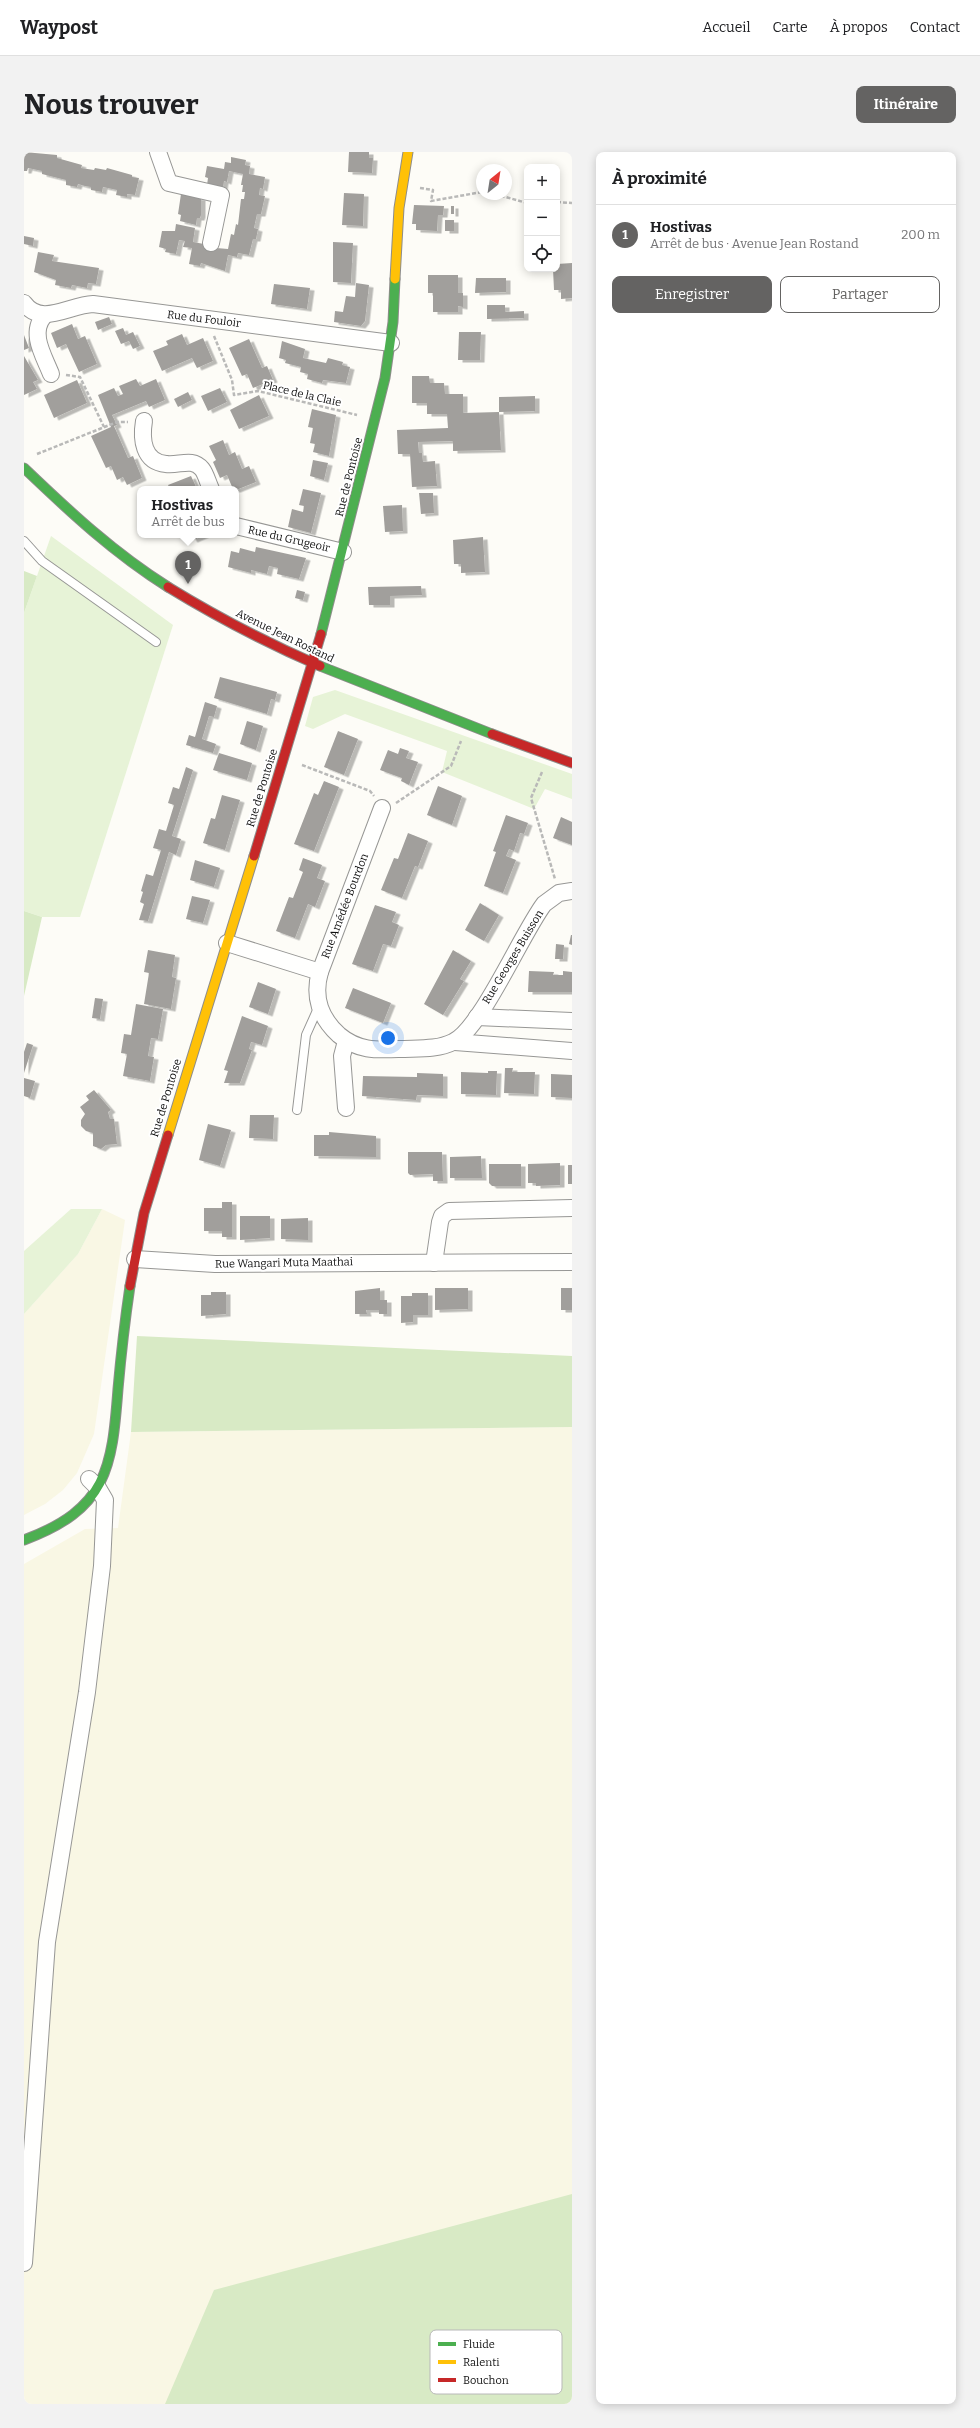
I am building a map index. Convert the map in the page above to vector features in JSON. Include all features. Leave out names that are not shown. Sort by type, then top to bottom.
[{"type":"street","points":[[158,152],[169,183],[221,195],[211,243]]},
{"type":"street","name":"Rue de Pontoise","points":[[24,1540],[43,1534],[76,1511],[90,1484],[110,1461],[127,1305],[135,1259],[155,1175],[313,664],[375,420],[391,343],[401,184],[408,152]]},
{"type":"street","points":[[24,303],[31,312],[44,316],[38,325],[37,337],[51,374]]},
{"type":"street","name":"Rue du Fouloir","points":[[44,316],[76,306],[93,304],[391,343]]},
{"type":"street","points":[[144,421],[142,440],[150,456],[162,464],[186,462],[197,466],[202,469],[209,486]]},
{"type":"street","name":"Avenue Jean Rostand","points":[[24,468],[82,525],[136,566],[233,625],[313,664],[572,763]]},
{"type":"street","name":"Rue du Grugeoir","points":[[239,527],[342,552]]},
{"type":"street","name":"Rue Amédée Bourdon","points":[[319,1006],[316,989],[320,972],[382,808]]},
{"type":"street","name":"Rue Georges Buisson","points":[[455,1042],[477,1018],[539,911],[552,897],[565,892]]},
{"type":"street","points":[[227,943],[320,972]]},
{"type":"street","points":[[319,1006],[334,1030],[346,1040],[370,1050],[429,1048],[455,1042],[572,1051]]},
{"type":"street","name":"Rue Georges Buisson","points":[[477,1018],[572,1022]]},
{"type":"street","points":[[346,1040],[342,1056],[346,1108]]},
{"type":"street","points":[[434,1264],[440,1222],[442,1216],[449,1211],[572,1208]]},
{"type":"street","name":"Rue Wangari Muta Maathai","points":[[135,1259],[215,1264],[419,1262],[434,1264],[572,1262]]},
{"type":"street","points":[[24,2263],[47,1942],[87,1692],[102,1566],[106,1508],[105,1500],[90,1484]]},
{"type":"lane","points":[[24,541],[42,561],[156,642]]},
{"type":"lane","points":[[297,1110],[306,1035],[319,1006]]},
{"type":"path","points":[[401,184],[433,190],[431,201],[476,193]]},
{"type":"path","points":[[512,199],[524,202]]},
{"type":"path","points":[[560,202],[572,203]]},
{"type":"path","name":"Place de la Claie","points":[[208,319],[232,380],[234,395],[258,391],[375,420]]},
{"type":"path","points":[[51,374],[80,377],[104,427]]},
{"type":"path","points":[[31,457],[117,422],[144,421]]},
{"type":"path","points":[[284,759],[370,791],[382,808],[401,802],[451,766],[467,724]]},
{"type":"path","points":[[548,754],[531,798],[565,892]]},
{"type":"shaded area","points":[[102,1209],[125,1220],[94,1434],[77,1473],[63,1490],[45,1504],[24,1515],[24,1314],[78,1254]]},
{"type":"shaded area","points":[[572,1427],[572,2404],[24,2404],[24,1564],[85,1529],[118,1528],[131,1432]]},
{"type":"green space","points":[[51,536],[173,625],[80,917],[42,917],[24,911],[24,613]]},
{"type":"green space","points":[[24,571],[37,576],[24,613]]},
{"type":"green space","points":[[335,690],[572,774],[572,799],[545,789],[534,809],[442,772],[447,751],[345,714],[313,729],[305,726],[313,697]]},
{"type":"green space","points":[[24,911],[42,917],[24,996]]},
{"type":"green space","points":[[71,1209],[102,1209],[78,1254],[24,1314],[24,1251]]},
{"type":"green space","points":[[137,1336],[572,1356],[572,1427],[131,1432]]},
{"type":"green space","points":[[572,2194],[572,2404],[165,2404],[214,2290]]},
{"type":"building","points":[[24,152],[57,155],[57,158],[82,165],[81,168],[106,170],[107,168],[132,175],[132,177],[139,178],[135,195],[127,194],[127,197],[116,195],[117,190],[103,187],[102,192],[91,190],[91,187],[78,184],[77,187],[66,185],[66,180],[42,174],[42,171],[28,168],[27,171],[24,171]]},
{"type":"building","points":[[349,152],[369,152],[369,158],[373,158],[372,173],[348,172]]},
{"type":"building","points":[[231,157],[246,160],[245,165],[250,166],[249,174],[265,177],[263,189],[260,188],[259,195],[265,196],[261,214],[257,214],[254,228],[258,229],[256,239],[253,239],[249,255],[238,253],[237,257],[228,255],[225,271],[201,263],[200,266],[189,264],[192,248],[183,247],[185,241],[179,240],[176,254],[165,252],[166,249],[159,247],[162,231],[175,231],[176,224],[195,228],[193,242],[204,244],[205,247],[228,249],[231,234],[234,235],[236,224],[238,225],[241,199],[244,199],[245,192],[242,192],[243,185],[241,185],[243,174],[229,171],[227,182],[224,181],[223,188],[207,185],[208,178],[205,177],[207,166],[224,169],[225,162],[231,163]]},
{"type":"building","points":[[344,193],[364,194],[363,226],[342,225]]},
{"type":"building","points":[[181,194],[201,198],[201,215],[200,218],[197,218],[196,225],[180,221],[181,215],[178,214]]},
{"type":"building","points":[[414,205],[444,206],[443,215],[438,215],[437,231],[416,230],[416,224],[412,224]]},
{"type":"building","points":[[451,206],[454,206],[454,214],[451,214]]},
{"type":"building","points":[[445,220],[454,220],[454,231],[445,231]]},
{"type":"building","points":[[24,236],[34,238],[33,246],[24,244]]},
{"type":"building","points":[[333,242],[353,243],[351,283],[333,282]]},
{"type":"building","points":[[38,252],[54,255],[52,261],[99,268],[96,284],[88,283],[87,288],[72,285],[71,288],[55,285],[56,280],[34,272]]},
{"type":"building","points":[[572,263],[572,298],[561,299],[561,290],[554,290],[553,272],[560,272],[560,264]]},
{"type":"building","points":[[428,275],[458,275],[458,293],[463,293],[463,307],[458,306],[458,312],[433,312],[433,293],[428,293]]},
{"type":"building","points":[[476,278],[506,278],[506,292],[475,293]]},
{"type":"building","points":[[356,283],[369,285],[365,321],[361,326],[334,322],[335,311],[343,312],[346,296],[355,297]]},
{"type":"building","points":[[274,284],[310,288],[307,309],[271,304]]},
{"type":"building","points":[[487,305],[505,305],[505,312],[524,311],[524,318],[487,319]]},
{"type":"building","points":[[109,317],[112,324],[98,330],[95,322]]},
{"type":"building","points":[[72,324],[78,339],[85,336],[97,364],[79,372],[66,344],[57,348],[51,333]]},
{"type":"building","points":[[123,328],[126,335],[133,332],[140,346],[133,349],[129,341],[121,344],[115,331]]},
{"type":"building","points":[[459,332],[481,332],[480,360],[458,360]]},
{"type":"building","points":[[182,334],[187,345],[203,338],[213,361],[197,368],[192,358],[162,371],[153,351],[168,345],[166,341]]},
{"type":"building","points":[[24,335],[29,348],[24,350]]},
{"type":"building","points":[[249,339],[262,368],[267,366],[273,380],[253,388],[247,374],[242,376],[229,348]]},
{"type":"building","points":[[282,341],[305,349],[303,358],[326,363],[328,358],[343,362],[342,365],[350,367],[346,383],[323,380],[322,383],[307,379],[308,374],[300,372],[301,367],[285,363],[286,360],[279,358]]},
{"type":"building","points":[[24,356],[38,380],[33,382],[37,389],[24,395]]},
{"type":"building","points":[[412,376],[429,376],[430,383],[444,383],[445,394],[463,394],[463,413],[499,412],[501,450],[453,451],[453,441],[418,442],[419,453],[422,453],[423,462],[435,461],[437,486],[412,487],[410,454],[398,454],[397,430],[448,428],[447,414],[427,414],[427,403],[412,403]]},
{"type":"building","points":[[136,379],[140,386],[156,379],[165,400],[149,407],[146,401],[112,415],[117,425],[114,426],[128,458],[133,456],[142,478],[127,485],[123,477],[117,480],[111,466],[106,468],[91,436],[111,427],[98,395],[114,388],[118,396],[123,394],[119,386]]},
{"type":"building","points":[[77,380],[87,403],[54,418],[44,395]]},
{"type":"building","points":[[220,388],[227,402],[208,411],[201,396]]},
{"type":"building","points":[[188,392],[192,400],[178,407],[174,399]]},
{"type":"building","points":[[259,395],[269,416],[239,429],[230,410]]},
{"type":"building","points":[[535,396],[535,411],[499,412],[499,397]]},
{"type":"building","points":[[312,409],[336,415],[329,456],[313,452],[315,444],[310,443],[313,428],[308,427]]},
{"type":"building","points":[[223,440],[229,455],[235,452],[242,469],[249,466],[256,482],[239,489],[239,486],[232,486],[227,475],[220,478],[213,462],[216,460],[209,446]]},
{"type":"building","points":[[313,460],[328,463],[324,480],[310,476]]},
{"type":"building","points":[[191,476],[196,486],[168,486]]},
{"type":"building","points":[[303,489],[321,493],[311,533],[288,527],[292,509],[303,512],[304,506],[299,505]]},
{"type":"building","points":[[419,493],[433,493],[434,513],[421,514]]},
{"type":"building","points":[[402,505],[403,531],[385,532],[383,506]]},
{"type":"building","points":[[483,537],[485,572],[461,573],[461,564],[454,564],[453,540]]},
{"type":"building","points":[[256,547],[306,558],[299,579],[277,574],[278,568],[269,566],[267,574],[251,570],[251,573],[228,567],[231,551],[239,553],[240,548],[255,552]]},
{"type":"building","points":[[421,586],[422,595],[390,596],[390,605],[369,605],[368,587]]},
{"type":"building","points":[[297,590],[305,592],[303,600],[295,598]]},
{"type":"building","points":[[220,677],[277,692],[275,700],[271,699],[267,714],[214,698]]},
{"type":"building","points":[[205,702],[217,706],[214,717],[209,716],[202,739],[216,744],[213,753],[186,745],[189,735],[195,737]]},
{"type":"building","points":[[247,721],[263,726],[256,750],[240,744]]},
{"type":"building","points":[[338,731],[358,739],[344,775],[324,767]]},
{"type":"building","points":[[400,748],[409,751],[406,758],[418,762],[409,785],[401,781],[402,778],[380,770],[388,750],[398,754]]},
{"type":"building","points":[[219,753],[252,763],[247,780],[213,770]]},
{"type":"building","points":[[186,767],[193,770],[172,836],[181,839],[176,855],[169,852],[148,921],[139,920],[144,904],[140,902],[143,892],[141,891],[146,874],[153,876],[161,850],[153,848],[159,829],[166,831],[174,805],[168,803],[173,787],[179,789]]},
{"type":"building","points":[[324,781],[339,787],[314,851],[294,844],[314,793],[318,795]]},
{"type":"building","points":[[438,786],[462,796],[452,825],[427,815]]},
{"type":"building","points":[[222,795],[240,800],[225,850],[203,843],[211,818],[215,819]]},
{"type":"building","points":[[506,815],[528,823],[524,834],[520,833],[514,851],[509,849],[506,856],[516,860],[503,893],[484,886],[496,852],[493,851]]},
{"type":"building","points":[[561,817],[572,822],[572,845],[553,838]]},
{"type":"building","points":[[408,833],[428,841],[418,867],[415,866],[402,898],[381,890],[394,858],[398,859]]},
{"type":"building","points":[[303,858],[322,865],[317,878],[325,881],[315,907],[308,904],[295,938],[276,931],[289,897],[293,898],[303,872],[299,870]]},
{"type":"building","points":[[195,860],[220,868],[214,887],[190,880]]},
{"type":"building","points":[[192,896],[210,900],[203,923],[186,919]]},
{"type":"building","points":[[480,903],[499,915],[484,941],[465,930]]},
{"type":"building","points":[[375,905],[396,912],[392,922],[399,925],[391,946],[383,944],[373,971],[352,964]]},
{"type":"building","points":[[572,935],[572,945],[569,944]]},
{"type":"building","points":[[556,944],[564,945],[563,959],[555,959]]},
{"type":"building","points":[[148,950],[175,955],[172,977],[176,978],[171,1009],[144,1004],[149,973],[144,972]]},
{"type":"building","points":[[453,950],[471,961],[460,979],[464,981],[443,1015],[424,1004]]},
{"type":"building","points":[[529,971],[554,972],[553,975],[563,975],[563,971],[572,972],[572,992],[528,992]]},
{"type":"building","points":[[258,982],[276,989],[268,1014],[249,1007]]},
{"type":"building","points":[[353,988],[391,1003],[383,1023],[345,1008]]},
{"type":"building","points":[[95,998],[103,999],[100,1019],[92,1018]]},
{"type":"building","points":[[136,1004],[163,1009],[158,1039],[151,1038],[148,1056],[154,1057],[150,1081],[123,1076],[127,1054],[121,1053],[124,1034],[131,1035]]},
{"type":"building","points":[[242,1016],[268,1026],[262,1045],[251,1042],[249,1049],[252,1050],[240,1083],[224,1083],[228,1071],[224,1070]]},
{"type":"building","points":[[27,1043],[33,1045],[24,1073],[24,1052]]},
{"type":"building","points":[[505,1068],[513,1068],[512,1072],[535,1072],[534,1094],[504,1093]]},
{"type":"building","points":[[488,1071],[497,1071],[496,1095],[461,1094],[461,1072],[488,1073]]},
{"type":"building","points":[[417,1073],[443,1074],[443,1096],[417,1095],[416,1100],[362,1096],[363,1076],[417,1077]]},
{"type":"building","points":[[551,1074],[572,1075],[572,1098],[551,1097]]},
{"type":"building","points":[[24,1078],[35,1081],[30,1098],[24,1096]]},
{"type":"building","points":[[94,1090],[111,1110],[108,1112],[110,1119],[114,1119],[117,1144],[106,1145],[101,1149],[93,1146],[93,1133],[86,1131],[81,1126],[81,1120],[85,1114],[80,1107],[89,1100],[86,1096]]},
{"type":"building","points":[[250,1115],[274,1115],[273,1139],[249,1138]]},
{"type":"building","points":[[208,1124],[231,1130],[220,1166],[199,1160]]},
{"type":"building","points":[[329,1132],[376,1136],[376,1157],[314,1156],[314,1135],[329,1135]]},
{"type":"building","points":[[408,1152],[442,1152],[443,1181],[433,1181],[433,1174],[410,1175],[408,1173]]},
{"type":"building","points":[[481,1156],[482,1178],[450,1178],[450,1157]]},
{"type":"building","points":[[560,1163],[560,1185],[536,1186],[536,1183],[528,1183],[528,1164]]},
{"type":"building","points":[[489,1164],[521,1164],[521,1186],[492,1186],[489,1183]]},
{"type":"building","points":[[568,1165],[572,1165],[572,1184],[568,1184]]},
{"type":"building","points":[[222,1202],[232,1202],[232,1237],[222,1237],[222,1231],[204,1231],[204,1208],[222,1208]]},
{"type":"building","points":[[240,1216],[270,1216],[270,1238],[240,1240]]},
{"type":"building","points":[[308,1218],[308,1240],[281,1239],[281,1219]]},
{"type":"building","points":[[380,1288],[380,1300],[387,1300],[387,1314],[379,1314],[379,1310],[366,1310],[367,1314],[355,1314],[355,1291]]},
{"type":"building","points":[[435,1288],[468,1288],[468,1309],[435,1310]]},
{"type":"building","points":[[561,1288],[572,1288],[572,1310],[561,1310]]},
{"type":"building","points":[[211,1292],[226,1292],[226,1314],[201,1316],[201,1295],[211,1295]]},
{"type":"building","points":[[412,1293],[428,1293],[428,1315],[413,1315],[413,1322],[401,1323],[401,1296],[412,1296]]},
{"type":"traffic: fast","points":[[321,634],[385,378],[393,322],[395,279]]},
{"type":"traffic: fast","points":[[24,468],[111,546],[168,587]]},
{"type":"traffic: fast","points":[[320,666],[492,734]]},
{"type":"traffic: fast","points":[[24,1540],[52,1528],[73,1515],[89,1500],[100,1483],[108,1464],[116,1417],[123,1338],[130,1286]]},
{"type":"traffic: slow","points":[[395,279],[399,208],[408,152]]},
{"type":"traffic: slow","points":[[168,1135],[254,856]]},
{"type":"traffic: jam","points":[[168,587],[242,629],[320,666]]},
{"type":"traffic: jam","points":[[254,856],[321,634]]},
{"type":"traffic: jam","points":[[492,734],[572,763]]},
{"type":"traffic: jam","points":[[130,1286],[144,1213],[168,1135]]},
{"type":"place","name":"Hostivas","points":[[188,584]]}]
